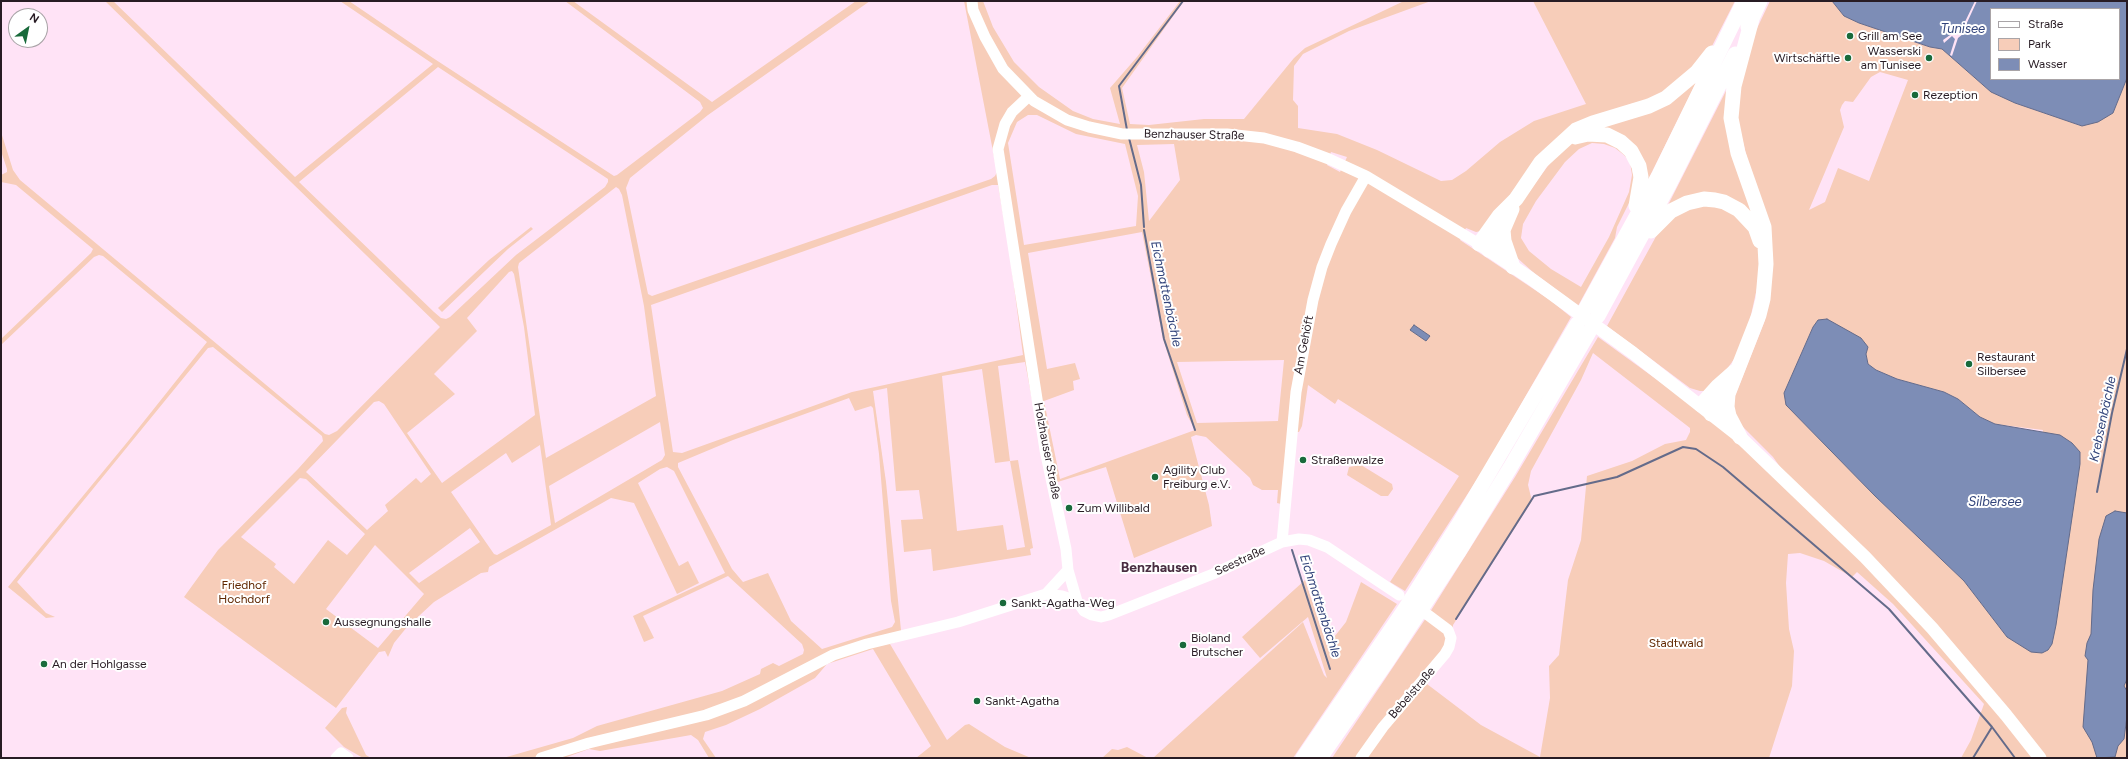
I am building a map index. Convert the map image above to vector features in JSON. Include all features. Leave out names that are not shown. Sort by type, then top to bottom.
[{"type":"highway","points":[[1744,1],[1659,175],[1627,233],[1592,312],[1636,248],[1760,1]]},
{"type":"highway","points":[[1740,437],[1729,416],[1727,407],[1728,394],[1736,370],[1752,336],[1759,315],[1765,281],[1764,227],[1738,153],[1731,118],[1734,86],[1752,18]]},
{"type":"highway","points":[[1484,247],[1499,216],[1516,199],[1541,162],[1576,130],[1587,125],[1649,106],[1671,94],[1697,72],[1730,30]]},
{"type":"highway","points":[[1563,142],[1583,134],[1601,134],[1616,138],[1631,151],[1639,166],[1641,181],[1627,233]]},
{"type":"highway","points":[[1484,247],[1503,230],[1516,199]]},
{"type":"highway","points":[[1636,248],[1671,211],[1690,201],[1710,200],[1732,205],[1748,218],[1755,227],[1765,253]]},
{"type":"highway","points":[[1503,230],[1504,241],[1513,267]]},
{"type":"highway","points":[[1303,758],[1395,624],[1583,328],[1510,468],[1384,666],[1320,758]]},
{"type":"highway","points":[[1706,409],[1718,386],[1736,370]]},
{"type":"highway","points":[[1706,409],[1728,394]]},
{"type":"main road","points":[[1484,247],[1614,340],[1706,409],[1740,437],[1865,557],[1932,628],[2006,714],[2040,758]]},
{"type":"street","name":"Benzhauser Straße","points":[[972,1],[973,10],[995,58],[1028,97],[1067,120],[1089,127],[1122,134],[1227,134],[1264,138],[1329,159],[1366,176],[1484,247]]},
{"type":"street","name":"Holzhauser Straße","points":[[1028,97],[1012,112],[1005,124],[998,149],[1045,450],[1066,549],[1068,570]]},
{"type":"street","name":"Am Gehöft","points":[[1282,542],[1296,392],[1313,300],[1322,267],[1331,244],[1346,210],[1366,176]]},
{"type":"street","points":[[1284,526],[1293,539]]},
{"type":"street","name":"Seestraße","points":[[1068,570],[1077,601],[1088,614],[1100,617],[1109,615],[1213,574],[1282,542],[1293,539],[1309,540],[1327,547],[1399,595]]},
{"type":"street","points":[[541,758],[589,743],[706,715],[744,701],[833,655],[858,646],[958,622],[1046,594],[1068,570]]},
{"type":"street","name":"Seestraße","points":[[1046,594],[1062,596],[1077,601]]},
{"type":"street","name":"Bebelstraße","points":[[1361,758],[1383,727],[1446,654],[1451,638],[1443,625],[1428,615]]},
{"type":"green space","name":"Friedhof Hochdorf","points":[[105,1],[113,1],[295,177],[433,64],[340,1],[349,1],[433,58],[614,176],[700,112],[703,108],[700,102],[565,1],[573,1],[712,102],[856,1],[870,1],[708,115],[630,178],[626,188],[648,294],[652,296],[991,179],[995,176],[997,172],[964,1],[983,1],[993,27],[1014,62],[1039,87],[1073,111],[1093,119],[1120,124],[1110,88],[1137,57],[1180,1],[1184,1],[1122,88],[1130,124],[1149,125],[1204,119],[1244,119],[1294,58],[1305,48],[1404,1],[1431,1],[1349,31],[1303,54],[1294,66],[1293,100],[1298,106],[1298,128],[1337,134],[1377,150],[1441,181],[1452,180],[1466,171],[1500,142],[1534,121],[1586,104],[1533,1],[1735,1],[1712,46],[1675,87],[1542,152],[1490,222],[1481,231],[1476,232],[1466,228],[1460,240],[1550,300],[1571,317],[1485,467],[1405,591],[1390,582],[1459,476],[1338,399],[1335,404],[1308,385],[1302,426],[1299,432],[1292,432],[1281,504],[1277,503],[1278,490],[1262,490],[1253,485],[1250,478],[1206,437],[1196,435],[1191,437],[1209,505],[1212,526],[1134,558],[1106,467],[1048,485],[1025,362],[998,366],[1010,461],[1018,460],[1033,548],[1030,549],[1031,555],[933,571],[931,549],[904,552],[901,520],[923,519],[919,490],[896,491],[887,388],[873,391],[886,482],[902,640],[890,644],[947,740],[965,725],[969,724],[1005,747],[1031,758],[916,758],[931,746],[873,649],[827,664],[815,678],[760,709],[726,725],[705,732],[703,739],[716,758],[709,758],[698,740],[691,735],[600,751],[589,749],[564,758],[503,758],[573,738],[597,726],[722,691],[760,674],[761,669],[773,663],[779,666],[803,654],[804,650],[802,644],[728,576],[643,616],[654,638],[644,642],[633,616],[725,573],[674,471],[667,467],[660,469],[638,483],[679,566],[688,561],[699,583],[677,594],[634,503],[611,498],[489,567],[488,572],[481,573],[434,602],[407,627],[394,643],[388,657],[385,651],[379,652],[336,708],[184,597],[218,550],[298,469],[323,441],[322,436],[213,347],[208,348],[17,582],[46,613],[55,617],[46,618],[8,587],[129,440],[207,342],[103,256],[99,255],[94,257],[1,345],[1,339],[91,253],[93,249],[16,185],[1,182],[1,175],[7,172],[7,169],[1,151],[1,132],[13,170],[20,180],[325,434],[329,435],[337,431],[440,327]],"holes":[[[438,67],[608,179],[605,187],[516,255],[450,317],[446,319],[441,318],[299,182]],[[1028,115],[1037,115],[1076,134],[1125,144],[1138,196],[1136,226],[1024,245],[1008,143],[1017,122]],[[1174,144],[1180,180],[1149,221],[1144,172],[1137,145]],[[1331,152],[1347,157],[1340,172],[1327,165]],[[992,185],[998,185],[1009,248],[1023,355],[852,392],[682,453],[673,452],[651,305]],[[616,187],[622,195],[644,306],[656,396],[546,458],[518,267],[519,263]],[[1142,232],[1163,339],[1187,415],[1195,430],[1060,479],[1044,401],[1074,390],[1073,381],[1080,379],[1075,363],[1047,369],[1028,253]],[[512,271],[514,274],[524,327],[535,415],[442,483],[407,433],[455,394],[434,374],[477,331],[467,318],[509,272]],[[1414,326],[1429,336],[1426,341],[1411,330]],[[1284,360],[1278,421],[1197,423],[1177,362]],[[982,369],[995,463],[1010,461],[1025,547],[1007,550],[1003,525],[957,531],[942,376]],[[849,398],[855,411],[871,406],[873,408],[879,454],[891,601],[895,622],[892,627],[822,649],[791,621],[768,573],[743,582],[732,569],[678,467],[678,463],[733,440]],[[379,401],[384,404],[431,474],[421,483],[416,478],[385,505],[388,511],[367,530],[306,472],[374,402]],[[660,422],[665,455],[662,460],[555,523],[549,486]],[[540,445],[551,525],[497,555],[494,554],[451,492],[506,453],[512,463]],[[300,478],[306,479],[365,534],[347,555],[328,540],[294,584],[274,567],[276,564],[241,537]],[[470,528],[480,542],[419,583],[409,573]],[[375,545],[424,594],[378,648],[326,609]]]},
{"type":"green space","name":"Stadtwald","points":[[1770,1],[1832,1],[1844,16],[1859,23],[1930,47],[1942,49],[1991,92],[2015,103],[2082,126],[2113,113],[2127,78],[2127,758],[1961,758],[1971,740],[1984,704],[1893,604],[1857,572],[1852,577],[1824,561],[1800,553],[1788,554],[1786,583],[1789,629],[1794,651],[1792,686],[1769,758],[1332,758],[1430,612],[1515,477],[1598,337],[1783,471],[1773,457],[1740,424],[1731,406],[1765,320],[1754,186],[1735,110],[1751,41]],"holes":[[[1880,72],[1908,80],[1869,181],[1838,168],[1825,202],[1809,210],[1844,127],[1840,110],[1842,105],[1845,101],[1853,102],[1871,77]],[[1813,327],[1856,336],[1868,347],[1866,354],[1868,364],[1876,370],[1897,379],[1944,392],[1958,399],[1980,417],[1995,424],[2043,430],[2007,637],[1964,581],[1875,496],[1786,405],[1784,393]],[[1593,353],[1690,428],[1690,432],[1686,440],[1665,444],[1632,461],[1587,476],[1581,540],[1568,580],[1559,655],[1549,666],[1550,698],[1540,757],[1481,725],[1427,684],[1452,650],[1453,625],[1532,501],[1528,485],[1531,471],[1581,380]]]},
{"type":"green space","points":[[1697,80],[1647,182],[1644,171],[1594,127]]},
{"type":"green space","points":[[1730,83],[1758,221],[1738,205],[1667,207]]},
{"type":"green space","points":[[1595,136],[1629,154],[1636,189],[1617,227],[1615,238],[1578,306],[1534,273],[1514,255],[1510,249],[1510,222],[1520,204],[1550,163],[1572,142]],"holes":[[[1592,143],[1604,144],[1615,148],[1624,155],[1630,162],[1632,175],[1629,192],[1609,237],[1581,287],[1551,269],[1529,251],[1521,238],[1523,224],[1536,201],[1565,162],[1579,149]]]},
{"type":"green space","points":[[1706,202],[1742,216],[1759,248],[1759,279],[1749,324],[1737,355],[1727,369],[1705,391],[1700,391],[1690,388],[1607,326],[1665,220]]},
{"type":"green space","points":[[531,227],[533,229],[508,249],[442,312],[438,308],[489,260]]},
{"type":"green space","points":[[1361,465],[1392,484],[1393,489],[1388,496],[1381,496],[1347,475],[1349,467]]},
{"type":"green space","points":[[1305,580],[1327,646],[1346,622],[1361,582],[1397,604],[1293,758],[1153,758],[1303,622],[1324,675],[1327,678],[1308,617],[1260,658],[1242,637]]},
{"type":"green space","points":[[347,707],[346,713],[366,755],[371,758],[363,758],[344,747],[325,728],[342,708]]},
{"type":"green space","points":[[1127,747],[1148,758],[1102,758],[1112,749],[1118,750]]},
{"type":"water","name":"Tunisee","points":[[1832,1],[2127,1],[2127,78],[2113,113],[2098,122],[2082,126],[2015,103],[1991,92],[1942,49],[1930,47],[1859,23],[1844,16]]},
{"type":"water","name":"Silbersee","points":[[1827,319],[1861,338],[1868,347],[1866,354],[1868,364],[1876,370],[1897,379],[1944,392],[1958,399],[1980,417],[1995,424],[2060,435],[2072,443],[2080,452],[2080,464],[2056,625],[2052,644],[2048,650],[2042,653],[2031,652],[2007,637],[1964,581],[1875,496],[1786,405],[1784,393],[1813,327],[1818,320]]},
{"type":"water","points":[[1414,325],[1430,336],[1426,341],[1410,330]]},
{"type":"water","points":[[2115,511],[2127,513],[2127,679],[2124,686],[2127,691],[2127,716],[2124,739],[2118,746],[2115,757],[2097,758],[2092,742],[2083,727],[2088,660],[2085,656],[2087,643],[2091,634],[2093,590],[2099,539],[2106,516]]},
{"type":"pier","points":[[1975,1],[1977,1],[1965,27],[1968,30],[1958,38],[1952,56],[1950,55],[1955,39],[1952,36],[1944,43],[1943,40],[1963,26]]},
{"type":"waterway","name":"Eichmattenbächle","points":[[1127,130],[1119,86],[1183,1]]},
{"type":"waterway","name":"Eichmattenbächle","points":[[1129,138],[1141,185],[1144,227]]},
{"type":"waterway","name":"Eichmattenbächle","points":[[1144,230],[1164,339],[1195,430]]},
{"type":"waterway","name":"Krebsenbächle","points":[[2097,492],[2112,413],[2127,349]]},
{"type":"waterway","points":[[1456,619],[1534,496],[1617,477],[1683,447],[1696,449],[1723,467],[1889,609],[1992,727],[2015,758]]},
{"type":"waterway","name":"Eichmattenbächle","points":[[1292,550],[1330,669]]},
{"type":"waterway","points":[[1973,758],[1992,727]]},
{"type":"place","name":"Grill am See","points":[[1850,36]]},
{"type":"place","name":"Wirtschäftle","points":[[1848,58]]},
{"type":"place","name":"Wasserski am Tunisee","points":[[1929,58]]},
{"type":"place","name":"Rezeption","points":[[1915,95]]},
{"type":"place","name":"Restaurant Silbersee","points":[[1969,364]]},
{"type":"place","name":"Straßenwalze","points":[[1303,460]]},
{"type":"place","name":"Agility Club Freiburg e.V.","points":[[1155,477]]},
{"type":"place","name":"Zum Willibald","points":[[1069,508]]},
{"type":"place","name":"Sankt-Agatha-Weg","points":[[1003,603]]},
{"type":"place","name":"Aussegnungshalle","points":[[326,622]]},
{"type":"place","name":"Bioland Brutscher","points":[[1183,645]]},
{"type":"place","name":"An der Hohlgasse","points":[[44,664]]},
{"type":"place","name":"Sankt-Agatha","points":[[977,701]]},
{"type":"district","name":"Benzhausen","points":[[1159,568]]}]
